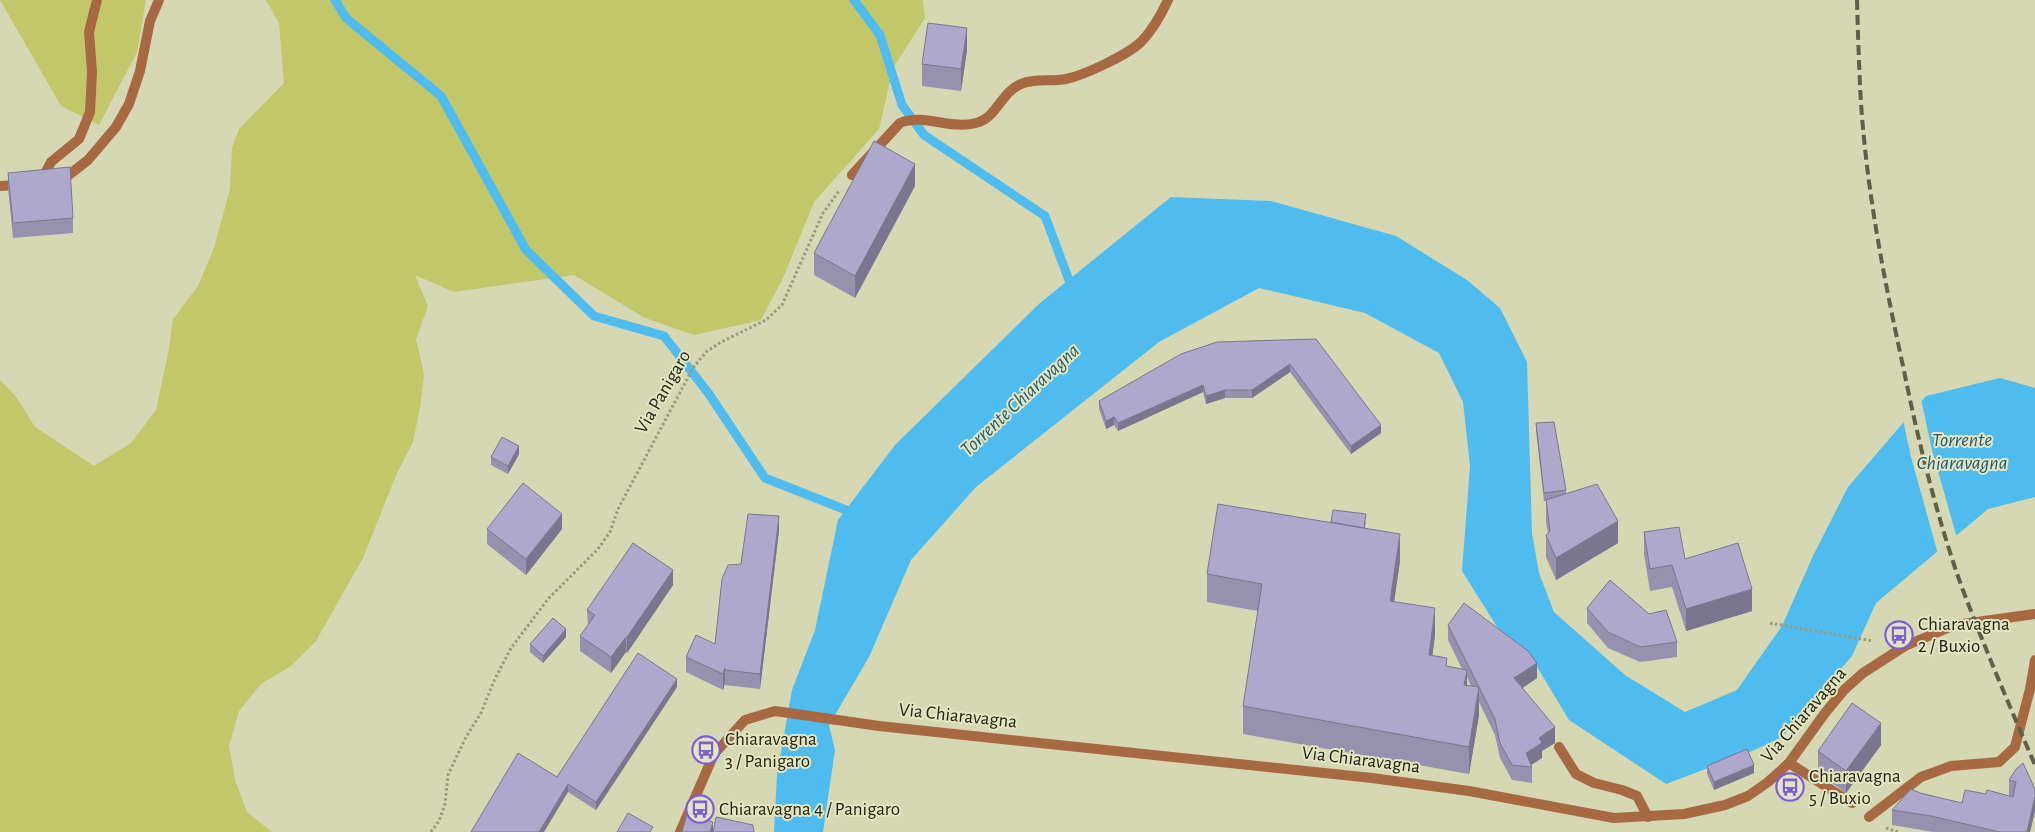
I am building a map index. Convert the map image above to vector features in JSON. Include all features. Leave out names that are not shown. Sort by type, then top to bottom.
[{"type":"street","points":[[40,184],[51,162],[79,139],[90,112],[92,72],[88,32],[97,0]]},
{"type":"street","points":[[0,186],[40,184],[65,178],[88,160],[116,127],[128,104],[140,71],[150,21],[159,0]]},
{"type":"street","points":[[852,175],[900,123],[910,119],[964,125],[975,124],[985,120],[993,113],[1010,91],[1020,84],[1034,80],[1055,81],[1073,77],[1107,62],[1140,43],[1152,30],[1168,0]]},
{"type":"street","name":"Via Chiaravagna","points":[[680,832],[714,754],[745,720],[775,710],[854,722],[1372,778],[1469,792],[1614,818],[1684,814],[1733,802],[1748,796],[1768,782],[1789,763],[1844,690],[1863,673],[1905,646],[1956,625],[2035,614]]},
{"type":"street","points":[[1870,817],[1921,776],[1951,766],[1999,762],[2015,747],[2030,689],[2035,660]]},
{"type":"street","points":[[1558,747],[1576,774],[1594,783],[1637,796],[1648,817]]},
{"type":"street","points":[[1789,763],[1852,803]]},
{"type":"path","name":"Via Panigaro","points":[[431,832],[439,821],[445,804],[448,775],[466,737],[481,713],[511,648],[548,599],[598,550],[610,532],[618,509],[693,368],[706,352],[721,342],[766,320],[782,305],[823,213],[852,175]]},
{"type":"path","points":[[1770,623],[1905,646]]},
{"type":"green space","points":[[0,0],[146,0],[137,52],[99,125],[61,106]]},
{"type":"green space","points":[[266,0],[923,0],[925,18],[893,68],[879,129],[814,202],[783,278],[761,320],[694,335],[645,318],[574,275],[454,292],[415,275],[428,306],[416,339],[424,374],[413,442],[397,473],[363,558],[316,641],[291,666],[261,684],[239,711],[229,746],[235,780],[247,812],[272,832],[0,832],[0,380],[17,398],[35,427],[94,466],[131,443],[156,410],[169,349],[173,319],[198,286],[214,248],[230,189],[232,148],[239,129],[284,83],[279,23]]},
{"type":"water","name":"Torrente Chiaravagna","points":[[1171,197],[1271,201],[1396,236],[1467,280],[1500,308],[1527,362],[1532,533],[1539,573],[1554,612],[1625,675],[1685,712],[1737,690],[1782,626],[1813,556],[1848,487],[1926,396],[2000,378],[2035,388],[2035,497],[1988,509],[1876,603],[1852,656],[1782,737],[1750,752],[1666,784],[1569,720],[1536,665],[1497,627],[1462,571],[1470,466],[1463,402],[1439,353],[1365,313],[1259,288],[1159,342],[976,487],[911,560],[869,657],[829,725],[835,750],[823,832],[774,832],[777,775],[792,690],[815,630],[838,520],[895,445],[1040,303]]},
{"type":"pier","points":[[1921,399],[1932,450],[1957,538],[1938,554],[1911,457],[1903,420]]},
{"type":"building","points":[[928,23],[967,28],[961,69],[922,64]]},
{"type":"building","points":[[874,141],[915,164],[855,276],[814,253]]},
{"type":"building","points":[[70,167],[73,218],[13,223],[8,173]]},
{"type":"building","points":[[1316,339],[1381,425],[1351,446],[1290,364],[1252,390],[1225,390],[1206,396],[1203,385],[1118,423],[1114,417],[1106,421],[1099,401],[1181,354],[1217,342]]},
{"type":"building","points":[[1554,422],[1566,490],[1544,493],[1536,423]]},
{"type":"building","points":[[502,437],[519,446],[508,466],[491,457]]},
{"type":"building","points":[[523,483],[562,514],[526,559],[487,529]]},
{"type":"building","points":[[1597,484],[1618,521],[1556,558],[1546,535],[1550,531],[1546,500]]},
{"type":"building","points":[[1218,504],[1400,534],[1390,601],[1435,608],[1429,655],[1447,658],[1446,666],[1467,670],[1464,685],[1479,687],[1469,747],[1243,706],[1262,584],[1207,574]]},
{"type":"building","points":[[1333,510],[1366,514],[1364,528],[1331,522]]},
{"type":"building","points":[[748,514],[779,516],[760,674],[725,670],[725,668],[723,674],[686,657],[696,635],[715,644],[722,579],[728,565],[741,564]]},
{"type":"building","points":[[1679,527],[1685,559],[1738,543],[1752,589],[1686,609],[1672,565],[1650,569],[1644,532]]},
{"type":"building","points":[[633,543],[673,570],[611,657],[580,636],[595,615],[587,610]]},
{"type":"building","points":[[1610,580],[1649,614],[1666,610],[1677,642],[1640,647],[1608,632],[1587,608]]},
{"type":"building","points":[[1464,603],[1528,651],[1537,663],[1514,678],[1555,727],[1539,738],[1542,743],[1526,753],[1532,767],[1512,765],[1500,743],[1495,719],[1448,625]]},
{"type":"building","points":[[553,618],[566,629],[543,656],[530,644]]},
{"type":"building","points":[[638,653],[677,679],[596,802],[568,784],[539,832],[471,832],[518,753],[557,777]]},
{"type":"building","points":[[1852,703],[1881,723],[1846,771],[1818,751]]},
{"type":"building","points":[[1747,749],[1754,765],[1714,782],[1707,766]]},
{"type":"building","points":[[2023,763],[2035,789],[2027,832],[2000,832],[1931,816],[1892,810],[1911,789],[1962,803],[1965,790],[1986,794],[1987,790],[2013,797],[2016,782],[2009,780],[2016,769]]},
{"type":"building","points":[[628,813],[653,827],[650,832],[617,832]]},
{"type":"building","points":[[687,814],[713,822],[710,832],[682,832]]},
{"type":"building","points":[[716,817],[753,825],[754,832],[713,832]]},
{"type":"waterway","points":[[335,0],[346,18],[441,96],[526,250],[594,316],[664,336],[709,394],[765,478],[856,514]]},
{"type":"waterway","points":[[854,0],[880,35],[902,105],[924,135],[1045,216],[1073,291]]},
{"type":"railway","points":[[1857,0],[1861,103],[1867,169],[1889,301],[1928,477],[1961,585],[2035,765]]},
{"type":"place","name":"Chiaravagna 2 / Buxio","points":[[1899,635]]},
{"type":"place","name":"Chiaravagna 3 / Panigaro","points":[[706,750]]},
{"type":"place","name":"Chiaravagna 5 / Buxio","points":[[1790,787]]},
{"type":"place","name":"Chiaravagna 4 / Panigaro","points":[[700,809]]}]
